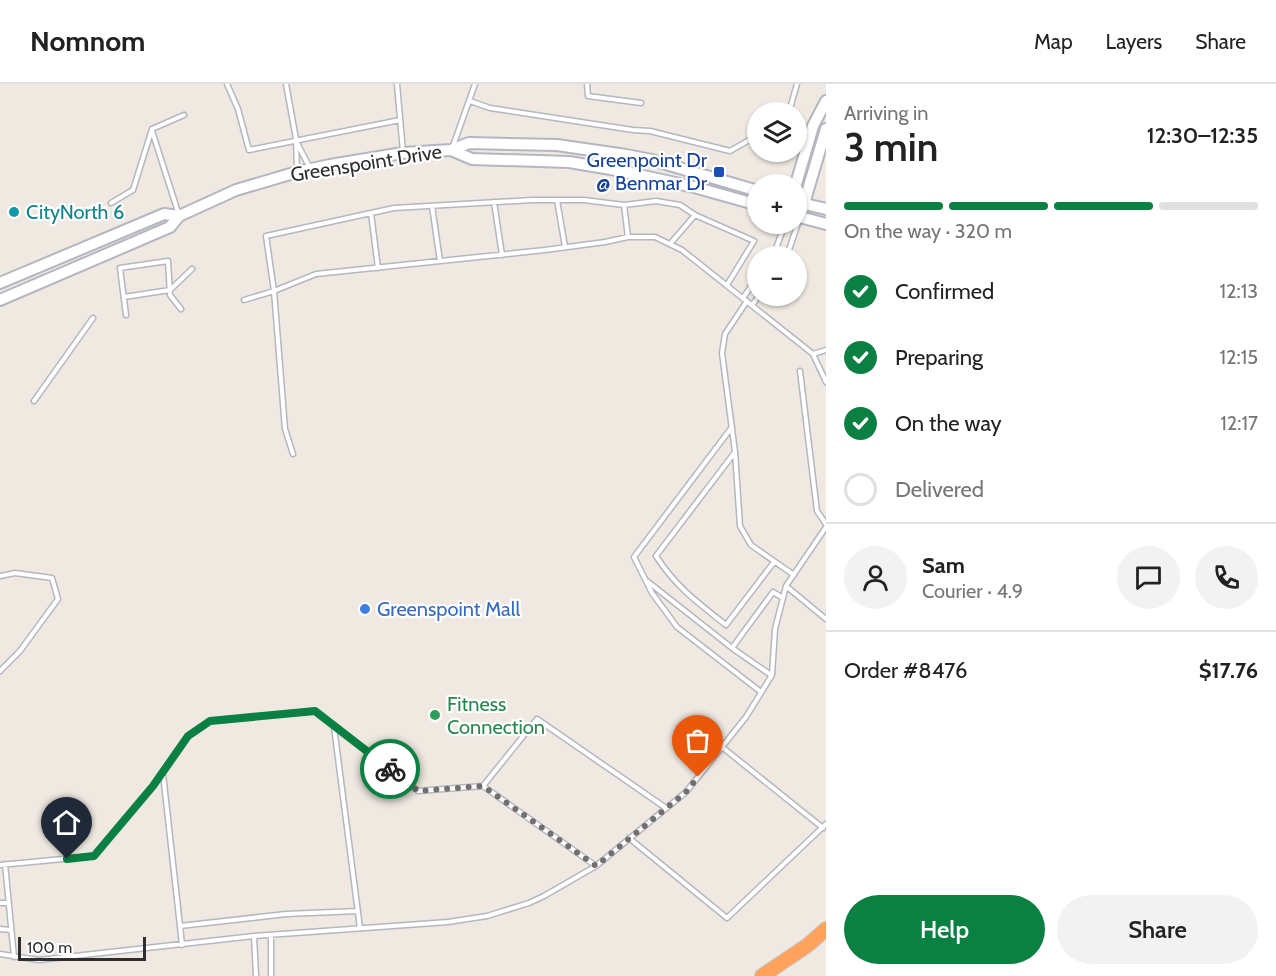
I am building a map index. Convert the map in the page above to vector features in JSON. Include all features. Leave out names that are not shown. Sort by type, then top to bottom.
[{"type":"highway","points":[[762,976],[808,945],[826,929]]},
{"type":"street","points":[[807,185],[826,128],[826,103]]},
{"type":"street","points":[[807,136],[826,103]]},
{"type":"street","name":"Greenspoint Drive","points":[[0,300],[170,227],[179,216],[236,190],[310,169],[403,153],[451,150],[469,143],[520,143],[588,149],[652,159],[747,188]]},
{"type":"street","name":"Greenspoint Drive","points":[[451,150],[472,159],[569,162],[612,169],[694,187],[747,202]]},
{"type":"street","points":[[807,204],[826,209]]},
{"type":"street","name":"Greenspoint Drive","points":[[0,283],[164,214],[179,216]]},
{"type":"street","points":[[807,219],[826,224]]},
{"type":"lane","points":[[227,84],[238,109],[249,150],[400,120]]},
{"type":"lane","points":[[286,84],[296,139],[297,172]]},
{"type":"lane","points":[[397,84],[403,153]]},
{"type":"lane","points":[[451,150],[475,84]]},
{"type":"lane","points":[[587,84],[588,96],[641,103]]},
{"type":"lane","points":[[792,102],[797,84]]},
{"type":"lane","points":[[470,101],[490,108],[650,131],[730,151],[747,141]]},
{"type":"lane","points":[[111,203],[133,190],[152,129],[184,115]]},
{"type":"lane","points":[[152,129],[179,216]]},
{"type":"lane","points":[[296,139],[310,169]]},
{"type":"lane","points":[[557,200],[565,247]]},
{"type":"lane","points":[[293,454],[285,429],[274,291],[266,236],[394,208],[557,200],[624,204],[656,201],[680,205],[695,215],[754,241],[727,285]]},
{"type":"lane","points":[[494,202],[502,255]]},
{"type":"lane","points":[[624,204],[628,237]]},
{"type":"lane","points":[[432,206],[440,261]]},
{"type":"lane","points":[[371,213],[378,268]]},
{"type":"lane","points":[[670,244],[695,215]]},
{"type":"lane","points":[[244,300],[316,274],[502,255],[628,237],[655,237],[670,244],[745,299]]},
{"type":"lane","points":[[126,315],[120,268],[168,261],[170,295],[181,309]]},
{"type":"lane","points":[[124,297],[170,290],[192,269]]},
{"type":"lane","points":[[747,295],[725,333],[722,353],[735,452],[740,526],[751,545],[794,575]]},
{"type":"lane","points":[[754,306],[813,354],[826,382]]},
{"type":"lane","points":[[34,401],[93,318]]},
{"type":"lane","points":[[813,354],[826,350]]},
{"type":"lane","points":[[0,954],[39,960],[254,936],[448,922],[487,916],[529,903],[596,866],[686,792],[746,717],[772,675],[775,629],[786,586],[826,525],[817,511],[800,371]]},
{"type":"lane","points":[[732,428],[634,557],[652,593],[677,627],[761,692]]},
{"type":"lane","points":[[735,452],[656,556],[670,578],[726,625],[774,562]]},
{"type":"lane","points":[[0,576],[15,573],[52,578],[58,599],[20,651],[0,671]]},
{"type":"lane","points":[[645,579],[732,648],[772,675]]},
{"type":"lane","points":[[786,586],[826,619]]},
{"type":"lane","points":[[732,648],[773,592],[783,598]]},
{"type":"lane","points":[[14,957],[9,903],[2,865],[94,856],[162,773],[188,736],[210,721],[315,711],[418,791],[483,786],[596,866]]},
{"type":"lane","points":[[483,786],[537,719],[666,808]]},
{"type":"lane","points":[[334,725],[360,928]]},
{"type":"lane","points":[[629,838],[727,918],[824,826],[722,747]]},
{"type":"lane","points":[[162,773],[182,945]]},
{"type":"lane","points":[[0,903],[9,903]]},
{"type":"lane","points":[[180,926],[286,914],[358,911]]},
{"type":"lane","points":[[0,928],[11,930]]},
{"type":"lane","points":[[271,935],[271,976]]},
{"type":"lane","points":[[254,936],[256,976]]},
{"type":"way so far","points":[[390,769],[418,791],[483,786],[556,840],[596,866],[686,792],[698,777]]},
{"type":"place","name":"Greenpoint Dr @ Benmar Dr","points":[[719,172]]},
{"type":"place","name":"CityNorth 6","points":[[14,212]]},
{"type":"place","name":"Greenspoint Mall","points":[[365,609]]},
{"type":"place","name":"Fitness Connection","points":[[435,715]]},
{"type":"route","points":[[67,859],[94,856],[153,786],[188,736],[210,721],[315,711],[390,769]]}]
